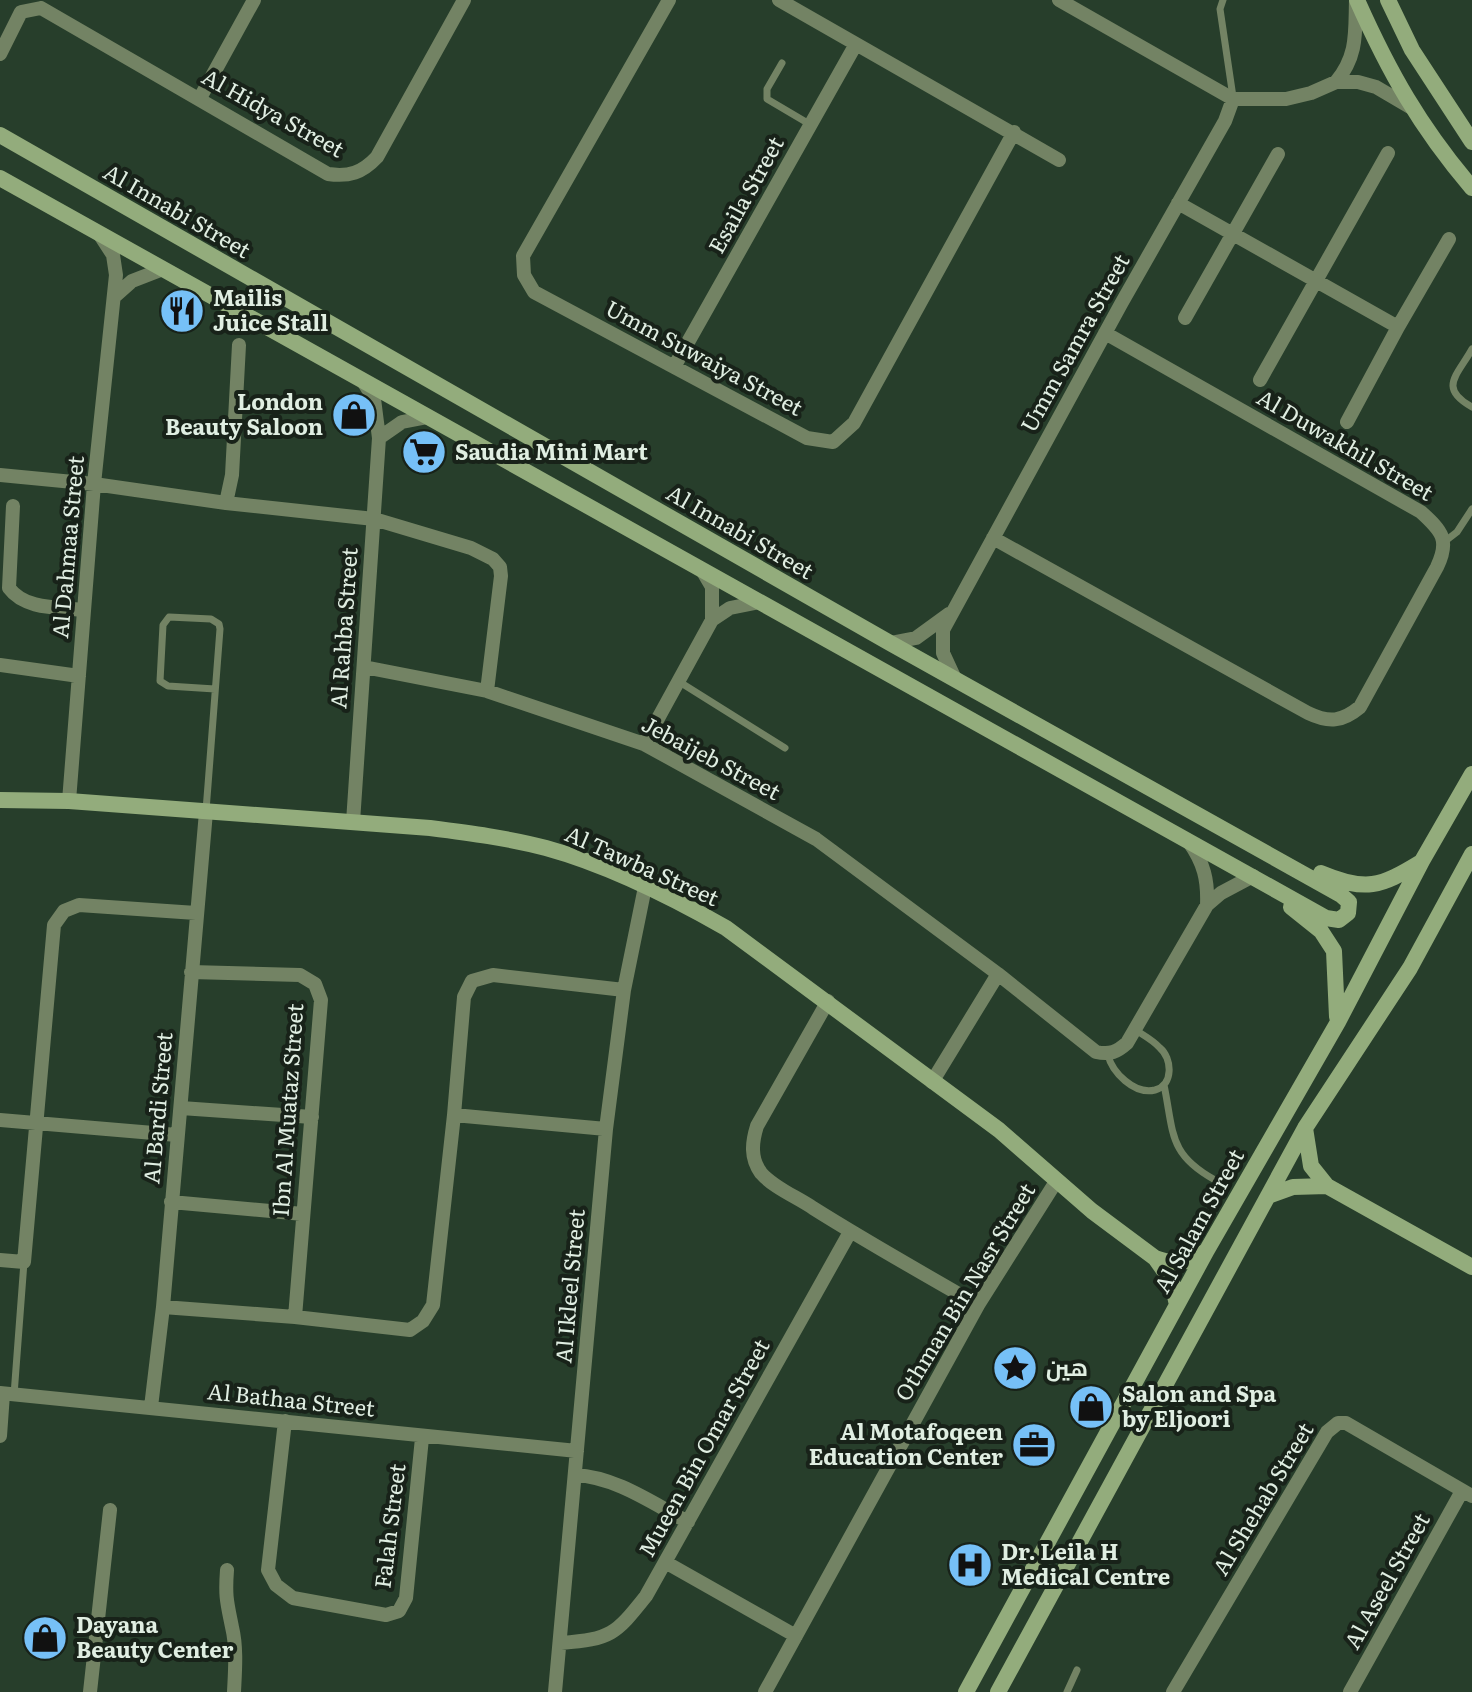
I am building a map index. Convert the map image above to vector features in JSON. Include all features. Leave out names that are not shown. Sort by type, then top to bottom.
[{"type":"street","points":[[200,98],[254,0]]},
{"type":"street","name":"Al Hidya Street","points":[[43,4],[328,174],[343,176],[368,167],[377,157],[464,0]]},
{"type":"street","name":"Umm Suwaiya Street","points":[[669,0],[523,256],[524,275],[534,292],[807,438],[833,442],[854,423],[1014,132]]},
{"type":"street","points":[[779,0],[1059,160]]},
{"type":"street","points":[[1059,0],[1233,99],[1286,99],[1336,82],[1358,82],[1376,87],[1410,107]]},
{"type":"street","points":[[1336,82],[1348,67],[1354,49],[1356,0]]},
{"type":"street","points":[[1356,0],[1385,63],[1410,107],[1472,188]]},
{"type":"street","points":[[1388,0],[1412,50],[1472,142]]},
{"type":"street","points":[[0,54],[21,12],[43,4]]},
{"type":"street","name":"Esaila Street","points":[[674,367],[856,44]]},
{"type":"street","name":"Umm Samra Street","points":[[955,679],[946,663],[941,641],[943,630],[1225,121],[1233,99]]},
{"type":"street","name":"Al Innabi Street","points":[[0,135],[890,643],[1251,845]]},
{"type":"street","points":[[1260,380],[1388,153]]},
{"type":"street","points":[[1185,318],[1278,154]]},
{"type":"street","points":[[0,178],[1333,921],[1348,913],[1349,902],[1346,898],[1251,845]]},
{"type":"street","points":[[1178,203],[1398,327]]},
{"type":"street","name":"Al Dahmaa Street","points":[[69,801],[94,484],[114,297],[113,255],[100,235]]},
{"type":"street","points":[[1347,422],[1449,239]]},
{"type":"street","points":[[114,297],[132,281],[163,269]]},
{"type":"street","name":"Al Duwakhil Street","points":[[1105,333],[1421,512],[1443,536],[1444,542]]},
{"type":"street","points":[[226,503],[232,475],[239,345]]},
{"type":"street","name":"Al Rahba Street","points":[[353,822],[379,438],[374,399],[363,381]]},
{"type":"street","points":[[379,438],[402,422],[428,417]]},
{"type":"street","points":[[0,475],[374,519],[456,542],[493,559],[500,567],[487,691]]},
{"type":"street","points":[[13,506],[9,588],[15,597],[28,604],[84,610]]},
{"type":"street","points":[[993,538],[1308,713],[1335,721],[1348,717],[1360,707],[1437,567],[1444,553],[1444,542]]},
{"type":"street","points":[[644,744],[712,620],[712,587],[702,570]]},
{"type":"street","points":[[712,620],[737,605],[760,602]]},
{"type":"street","name":"Umm Samra Street","points":[[890,643],[926,633],[955,608]]},
{"type":"street","points":[[0,665],[79,676]]},
{"type":"street","name":"Jebaijeb Street","points":[[364,667],[487,691],[644,744],[816,839],[998,974],[1086,1045],[1108,1055]]},
{"type":"street","name":"Al Salam Street","points":[[966,1692],[1472,774]]},
{"type":"street","name":"Al Tawba Street","points":[[0,800],[69,801],[478,834],[523,843],[592,864],[680,902],[726,928],[828,1001],[999,1130],[1092,1211],[1155,1258],[1172,1282],[1177,1305]]},
{"type":"street","name":"Al Bardi Street","points":[[151,1407],[163,1307],[206,812]]},
{"type":"street","points":[[1187,841],[1204,868],[1208,882],[1207,905]]},
{"type":"street","points":[[1251,845],[1361,887],[1385,883],[1422,861]]},
{"type":"street","points":[[998,1692],[1305,1128],[1410,968],[1472,854]]},
{"type":"street","points":[[1108,1055],[1127,1043],[1207,905],[1221,893],[1253,876]]},
{"type":"street","points":[[1253,876],[1329,940],[1336,962],[1338,1022]]},
{"type":"street","name":"Al Ikleel Street","points":[[555,1692],[606,1129],[624,990],[645,887]]},
{"type":"street","points":[[0,1260],[24,1262],[54,925],[64,911],[79,905],[196,913]]},
{"type":"street","name":"Ibn Al Muataz Street","points":[[191,972],[300,975],[315,984],[321,1000],[295,1317]]},
{"type":"street","points":[[932,1082],[998,974]]},
{"type":"street","points":[[163,1307],[410,1330],[423,1321],[433,1305],[464,997],[472,981],[493,975],[624,990]]},
{"type":"street","points":[[828,1001],[757,1126],[752,1144],[754,1159],[761,1173],[850,1232],[978,1305]]},
{"type":"street","points":[[181,1108],[312,1117]]},
{"type":"street","points":[[454,1115],[606,1129]]},
{"type":"street","points":[[0,1120],[177,1135]]},
{"type":"street","points":[[1305,1128],[1311,1166],[1327,1186],[1472,1267]]},
{"type":"street","name":"Othman Bin Nasr Street","points":[[765,1692],[978,1305],[1057,1180]]},
{"type":"street","points":[[1268,1196],[1293,1187],[1327,1186]]},
{"type":"street","points":[[171,1202],[303,1214]]},
{"type":"street","name":"Mueen Bin Omar Street","points":[[561,1643],[598,1640],[622,1626],[646,1596],[850,1232]]},
{"type":"street","points":[[1155,1258],[1164,1262],[1184,1262],[1207,1250]]},
{"type":"street","points":[[0,1436],[6,1394]]},
{"type":"street","name":"Al Bathaa Street","points":[[6,1394],[285,1421],[422,1438],[577,1451]]},
{"type":"street","name":"Falah Street","points":[[285,1421],[268,1570],[276,1585],[293,1598],[386,1615],[399,1611],[406,1598],[422,1438]]},
{"type":"street","name":"Al Shehab Street","points":[[1173,1692],[1327,1432],[1338,1423],[1346,1423],[1467,1493]]},
{"type":"street","points":[[575,1475],[597,1477],[616,1484],[688,1522]]},
{"type":"street","name":"Al Aseel Street","points":[[1350,1692],[1467,1493]]},
{"type":"street","points":[[90,1692],[110,1510]]},
{"type":"street","points":[[665,1562],[796,1636]]},
{"type":"street","points":[[227,1570],[225,1598],[235,1655],[234,1692]]},
{"type":"lane","points":[[1223,0],[1220,9],[1233,99]]},
{"type":"lane","points":[[782,63],[767,89],[767,99],[811,125]]},
{"type":"lane","points":[[1472,349],[1452,389],[1455,397],[1472,407]]},
{"type":"lane","points":[[1444,542],[1457,532],[1472,509]]},
{"type":"lane","points":[[206,812],[215,689],[219,624],[211,619],[169,617],[163,625],[160,681],[168,686],[215,689]]},
{"type":"lane","points":[[678,681],[785,748]]},
{"type":"lane","points":[[1134,1029],[1161,1048],[1169,1059],[1170,1071],[1164,1085],[1178,1148],[1188,1163],[1215,1180]]},
{"type":"lane","points":[[1108,1055],[1115,1073],[1142,1089],[1155,1090],[1164,1085]]},
{"type":"lane","points":[[6,1394],[24,1262]]},
{"type":"lane","points":[[1067,1692],[1077,1670]]},
{"type":"place","name":"Mailis Juice Stall","points":[[182,311]]},
{"type":"place","name":"London Beauty Saloon","points":[[354,415]]},
{"type":"place","name":"Saudia Mini Mart","points":[[424,452]]},
{"type":"place","name":"هين","points":[[1015,1368]]},
{"type":"place","name":"Salon and Spa by Eljoori","points":[[1091,1407]]},
{"type":"place","name":"Al Motafoqeen Education Center","points":[[1034,1445]]},
{"type":"place","name":"Dr. Leila H Medical Centre","points":[[970,1565]]},
{"type":"place","name":"Dayana Beauty Center","points":[[45,1638]]}]
